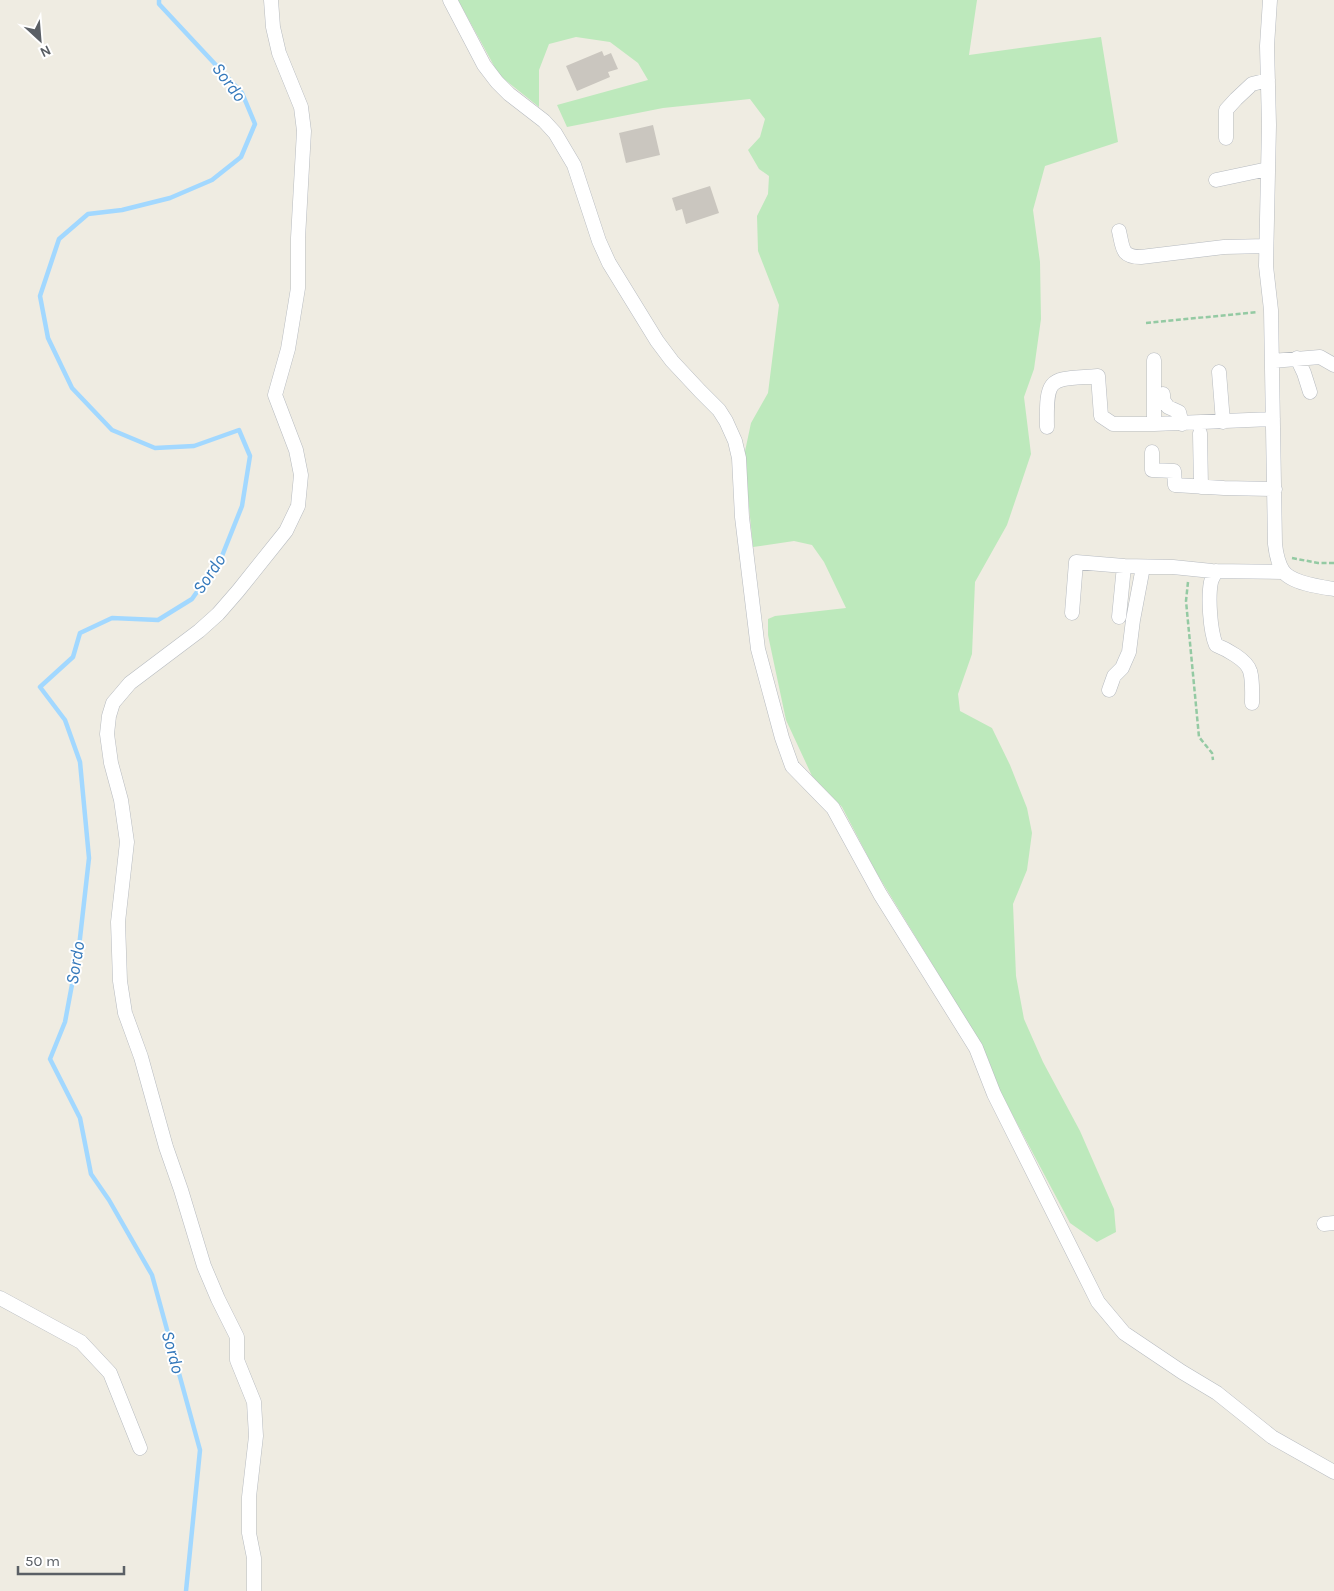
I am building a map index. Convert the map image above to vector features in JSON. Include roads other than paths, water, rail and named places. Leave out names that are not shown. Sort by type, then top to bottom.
[{"type":"street","points":[[254,1591],[254,1558],[250,1533],[249,1497],[256,1436],[254,1402],[237,1360],[237,1337],[210,1284],[204,1266],[166,1147],[141,1058],[125,1013],[120,981],[118,922],[127,842],[121,800],[107,734],[109,716],[114,703],[130,683],[199,631],[218,614],[286,531],[298,506],[302,475],[296,450],[275,395],[288,349],[298,288],[298,238],[304,131],[300,107],[279,53],[273,27],[271,0]]},
{"type":"street","points":[[450,0],[484,65],[496,82],[508,94],[544,121],[555,133],[574,165],[599,240],[609,263],[657,341],[672,361],[719,410],[726,421],[735,441],[739,458],[742,517],[758,649],[782,738],[792,766],[833,808],[880,894],[976,1048],[994,1094],[1098,1302],[1106,1314],[1124,1333],[1217,1393],[1272,1437],[1334,1472]]},
{"type":"street","points":[[1270,0],[1267,46],[1268,169],[1266,266],[1272,310],[1274,536],[1283,572],[1300,582],[1334,589]]},
{"type":"street","points":[[1226,138],[1226,110],[1252,84],[1268,80]]},
{"type":"street","points":[[1216,180],[1268,169]]},
{"type":"street","points":[[1119,231],[1124,252],[1130,257],[1224,247],[1266,246]]},
{"type":"street","points":[[1272,362],[1320,357],[1334,365]]},
{"type":"street","points":[[1297,358],[1310,392]]},
{"type":"street","points":[[1154,360],[1154,424]]},
{"type":"street","points":[[1219,372],[1223,422]]},
{"type":"street","points":[[1047,427],[1046,401],[1048,390],[1052,383],[1058,380],[1098,376],[1101,416],[1113,424],[1182,424],[1273,419]]},
{"type":"street","points":[[1164,394],[1163,400],[1168,407],[1179,412],[1182,424]]},
{"type":"street","points":[[1200,433],[1201,487]]},
{"type":"street","points":[[1152,452],[1152,470],[1174,471],[1175,485],[1275,489]]},
{"type":"street","points":[[1072,613],[1076,562],[1216,571],[1283,572]]},
{"type":"street","points":[[1119,617],[1124,566]]},
{"type":"street","points":[[1109,690],[1114,676],[1122,668],[1129,652],[1143,567]]},
{"type":"street","points":[[1216,571],[1212,581],[1210,599],[1212,637],[1216,645],[1229,650],[1248,665],[1252,703]]},
{"type":"street","points":[[0,1298],[81,1342],[110,1373],[140,1448]]},
{"type":"waterway","name":"Sordo","points":[[159,0],[159,4],[242,93],[255,124],[241,157],[212,180],[170,198],[122,210],[88,214],[59,239],[40,296],[48,338],[72,388],[112,430],[155,448],[194,446],[239,430],[250,456],[242,506],[222,556],[192,599],[158,620],[112,618],[80,633],[73,657],[40,687],[65,720],[80,762],[89,858],[79,947],[65,1022],[50,1059],[80,1118],[91,1174],[109,1200],[152,1275],[200,1450],[186,1591]]}]
